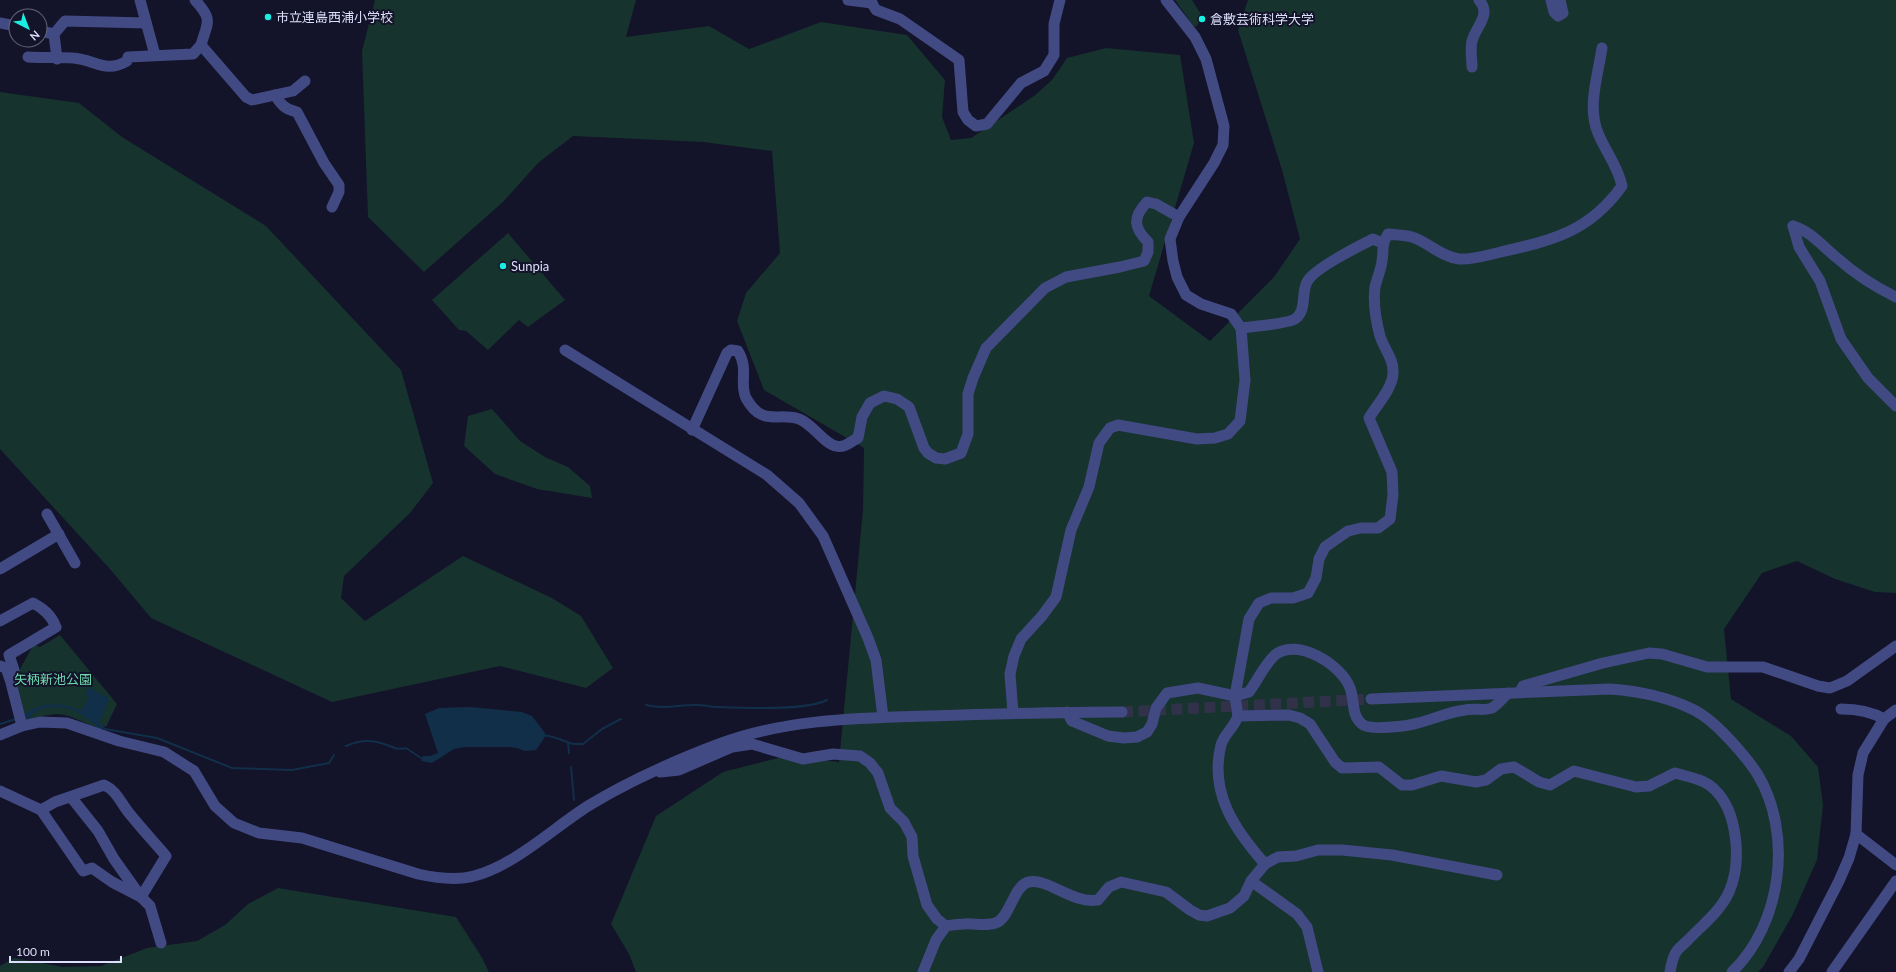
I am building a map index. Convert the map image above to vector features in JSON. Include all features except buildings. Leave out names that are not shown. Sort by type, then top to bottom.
[{"type":"street","points":[[140,0],[155,55]]},
{"type":"street","points":[[28,57],[57,59],[71,57],[83,59],[105,67],[119,66],[128,61],[128,57],[193,54],[201,45],[208,23],[207,14],[195,0]]},
{"type":"street","points":[[848,0],[871,2],[876,10],[900,20],[960,60],[963,112],[968,120],[976,126],[987,124],[1021,83],[1044,71],[1054,55],[1054,24],[1060,0]]},
{"type":"street","points":[[1013,713],[1010,674],[1014,656],[1021,639],[1042,616],[1056,597],[1071,530],[1089,487],[1100,443],[1110,428],[1118,424],[1197,439],[1215,438],[1228,434],[1240,421],[1245,380],[1241,328],[1231,314],[1201,304],[1186,295],[1177,277],[1170,240],[1179,217],[1214,163],[1223,145],[1224,126],[1206,59],[1195,37],[1166,0]]},
{"type":"street","points":[[1472,67],[1472,41],[1484,16],[1484,9],[1479,0]]},
{"type":"street","points":[[1551,0],[1554,12],[1558,16],[1563,12],[1560,0]]},
{"type":"street","points":[[57,59],[54,34],[66,21],[146,23]]},
{"type":"street","points":[[48,33],[54,34]]},
{"type":"street","points":[[201,45],[246,97],[252,100],[293,91],[305,81]]},
{"type":"street","points":[[1265,864],[1246,842],[1232,820],[1219,785],[1218,765],[1222,744],[1225,737],[1236,724],[1238,716],[1235,696],[1249,619],[1260,603],[1272,598],[1293,598],[1308,593],[1316,578],[1319,559],[1325,547],[1348,531],[1361,528],[1378,528],[1390,519],[1393,495],[1392,472],[1369,418],[1388,388],[1394,374],[1392,361],[1380,336],[1376,311],[1375,288],[1382,261],[1382,243],[1388,234],[1412,237],[1444,255],[1459,259],[1472,259],[1541,243],[1563,236],[1582,226],[1615,196],[1622,186],[1620,173],[1597,132],[1594,112],[1594,90],[1602,48]]},
{"type":"street","points":[[275,95],[282,106],[288,110],[297,112],[303,127],[339,185],[339,192],[332,207]]},
{"type":"street","points":[[692,430],[727,353],[731,350],[738,351],[743,359],[745,396],[752,407],[764,416],[798,419],[809,425],[834,446],[843,447],[858,438],[862,417],[870,403],[884,396],[898,399],[909,407],[924,448],[936,458],[952,458],[961,453],[966,445],[968,434],[968,394],[986,348],[1045,288],[1066,277],[1144,261],[1148,252],[1148,242],[1140,234],[1136,224],[1140,209],[1147,202],[1156,204],[1179,217]]},
{"type":"street","points":[[1896,297],[1873,286],[1837,258],[1805,230],[1793,226],[1799,247],[1820,281],[1841,339],[1868,378],[1896,406]]},
{"type":"street","points":[[1241,328],[1294,320],[1301,313],[1306,282],[1314,274],[1356,247],[1373,240],[1382,243]]},
{"type":"street","points":[[565,350],[767,475],[799,503],[823,536],[868,638],[876,660],[883,717]]},
{"type":"street","points":[[48,514],[75,563]]},
{"type":"street","points":[[0,569],[59,534]]},
{"type":"street","points":[[0,621],[32,602],[44,609],[53,619],[56,627],[9,655],[14,670],[10,679]]},
{"type":"street","points":[[1520,692],[1523,686],[1603,663],[1649,653],[1662,654],[1707,667],[1763,667],[1818,686],[1830,688],[1847,681],[1896,646]]},
{"type":"street","points":[[1067,712],[1072,721],[1108,736],[1124,738],[1137,737],[1147,732],[1152,724],[1156,708],[1167,692],[1198,688],[1235,696],[1249,692],[1262,671],[1276,654],[1290,649],[1306,650],[1321,658],[1346,680],[1350,688],[1355,717],[1363,726],[1375,728],[1418,723],[1441,715],[1465,710],[1492,708],[1508,694]]},
{"type":"street","points":[[0,666],[6,668],[21,721]]},
{"type":"street","points":[[1371,699],[1610,689],[1637,691],[1664,697],[1692,709],[1711,721],[1743,754],[1758,776],[1767,796],[1778,837],[1779,857],[1775,890],[1763,926],[1745,957],[1732,972]]},
{"type":"street","points":[[1841,709],[1855,710],[1878,715],[1884,719]]},
{"type":"street","points":[[1789,972],[1799,959],[1839,881],[1856,834],[1859,766],[1868,742],[1884,719],[1896,710]]},
{"type":"street","points":[[0,735],[21,721],[67,723],[119,741],[164,752],[194,770],[215,806],[234,823],[259,833],[302,838],[418,874],[436,878],[458,878],[474,876],[506,862],[588,806],[650,772],[717,744],[755,732],[829,721],[883,717],[1013,713],[1122,712]]},
{"type":"street","points":[[1238,716],[1289,715],[1300,718],[1310,724],[1335,762],[1342,768],[1379,767],[1402,785],[1412,785],[1441,776],[1476,782],[1486,780],[1501,769],[1514,767],[1539,782],[1550,785],[1574,771],[1636,787],[1649,786],[1675,773],[1702,781],[1714,788],[1725,802],[1733,824],[1736,853],[1732,880],[1729,892],[1717,910],[1675,953],[1670,972]]},
{"type":"street","points":[[650,772],[679,770],[732,747],[752,744],[803,759],[833,754],[860,756],[870,763],[878,772],[890,808],[904,822],[912,838],[913,856],[927,905],[937,919],[946,926],[965,924],[988,925],[996,923],[1003,918],[1022,886],[1028,882],[1037,882],[1076,898],[1089,901],[1098,900],[1109,887],[1121,882],[1166,892],[1190,910],[1199,915],[1207,916],[1230,908],[1244,896],[1251,881],[1265,864],[1278,857],[1296,856],[1318,850],[1342,850],[1424,860],[1497,875]]},
{"type":"street","points":[[41,810],[55,802],[104,785],[108,786],[115,792],[128,811],[166,856],[142,897]]},
{"type":"street","points":[[0,792],[41,810],[82,871],[92,868],[112,882],[142,897]]},
{"type":"street","points":[[71,797],[98,831],[114,859],[150,906],[161,943]]},
{"type":"street","points":[[1856,834],[1896,865]]},
{"type":"street","points":[[1251,881],[1297,914],[1307,927],[1318,972]]},
{"type":"street","points":[[1832,972],[1896,881]]},
{"type":"street","points":[[923,972],[936,940],[946,926]]},
{"type":"green space","points":[[375,0],[636,0],[626,37],[709,26],[749,49],[821,22],[907,35],[945,80],[942,117],[951,140],[971,138],[1034,96],[1052,80],[1067,58],[1106,48],[1180,55],[1194,143],[1149,296],[1210,341],[1274,277],[1300,239],[1282,170],[1238,30],[1248,0],[1896,0],[1896,593],[1875,592],[1835,579],[1797,561],[1762,573],[1724,629],[1731,699],[1791,736],[1818,767],[1823,805],[1817,860],[1792,916],[1763,967],[1758,972],[636,972],[629,954],[611,924],[656,816],[723,772],[786,756],[839,762],[863,510],[864,448],[764,390],[737,321],[746,293],[780,253],[772,151],[703,142],[573,136],[538,163],[504,201],[424,272],[368,217],[362,51]]},
{"type":"green space","points":[[1175,0],[1192,0],[1202,16],[1197,26],[1194,27]]},
{"type":"green space","points":[[0,92],[79,103],[122,137],[266,226],[401,370],[433,483],[410,513],[344,576],[341,598],[365,621],[463,556],[552,598],[581,616],[613,668],[586,688],[500,666],[332,702],[151,618],[110,569],[0,449]]},
{"type":"green space","name":"Sunpia","points":[[508,233],[565,300],[528,327],[519,320],[488,350],[466,331],[459,330],[432,300]]},
{"type":"green space","points":[[492,409],[520,441],[545,457],[568,467],[590,486],[592,498],[537,489],[495,474],[464,446],[468,416]]},
{"type":"green space","name":"矢柄新池公園","points":[[60,635],[117,704],[106,727],[104,726],[101,730],[66,715],[51,715],[28,721],[25,718],[15,684],[15,678],[34,644],[40,647]]},
{"type":"green space","points":[[278,888],[456,917],[481,956],[489,972],[0,972],[0,966],[14,958],[63,967],[101,966],[147,948],[197,941],[225,925],[248,904]]},
{"type":"water","points":[[89,687],[109,699],[99,723],[104,726],[101,730],[82,715],[66,708],[44,708],[32,715],[28,721],[24,715],[37,707],[52,704],[67,706],[81,711],[89,697],[85,695]]},
{"type":"water","points":[[470,707],[522,712],[532,716],[545,733],[545,737],[536,750],[525,751],[509,747],[465,747],[454,749],[432,763],[421,761],[423,756],[430,756],[438,753],[425,714],[439,708]]},
{"type":"waterway","points":[[646,705],[660,707],[700,705],[715,707],[774,708],[804,706],[817,704],[827,700]]},
{"type":"waterway","points":[[0,724],[16,719]]},
{"type":"waterway","points":[[544,735],[573,744],[583,744],[602,729],[621,719]]},
{"type":"waterway","points":[[102,727],[105,729],[157,738],[232,768],[292,770],[329,763],[334,755]]},
{"type":"waterway","points":[[346,746],[363,741],[372,741],[396,748],[406,748],[424,760]]},
{"type":"waterway","points":[[568,743],[569,753]]},
{"type":"waterway","points":[[571,767],[574,800]]},
{"type":"tunnel","points":[[1122,712],[1371,699]]},
{"type":"place","name":"市立連島西浦小学校","points":[[268,17]]},
{"type":"place","name":"倉敷芸術科学大学","points":[[1202,19]]},
{"type":"place","name":"Sunpia","points":[[503,266]]}]
